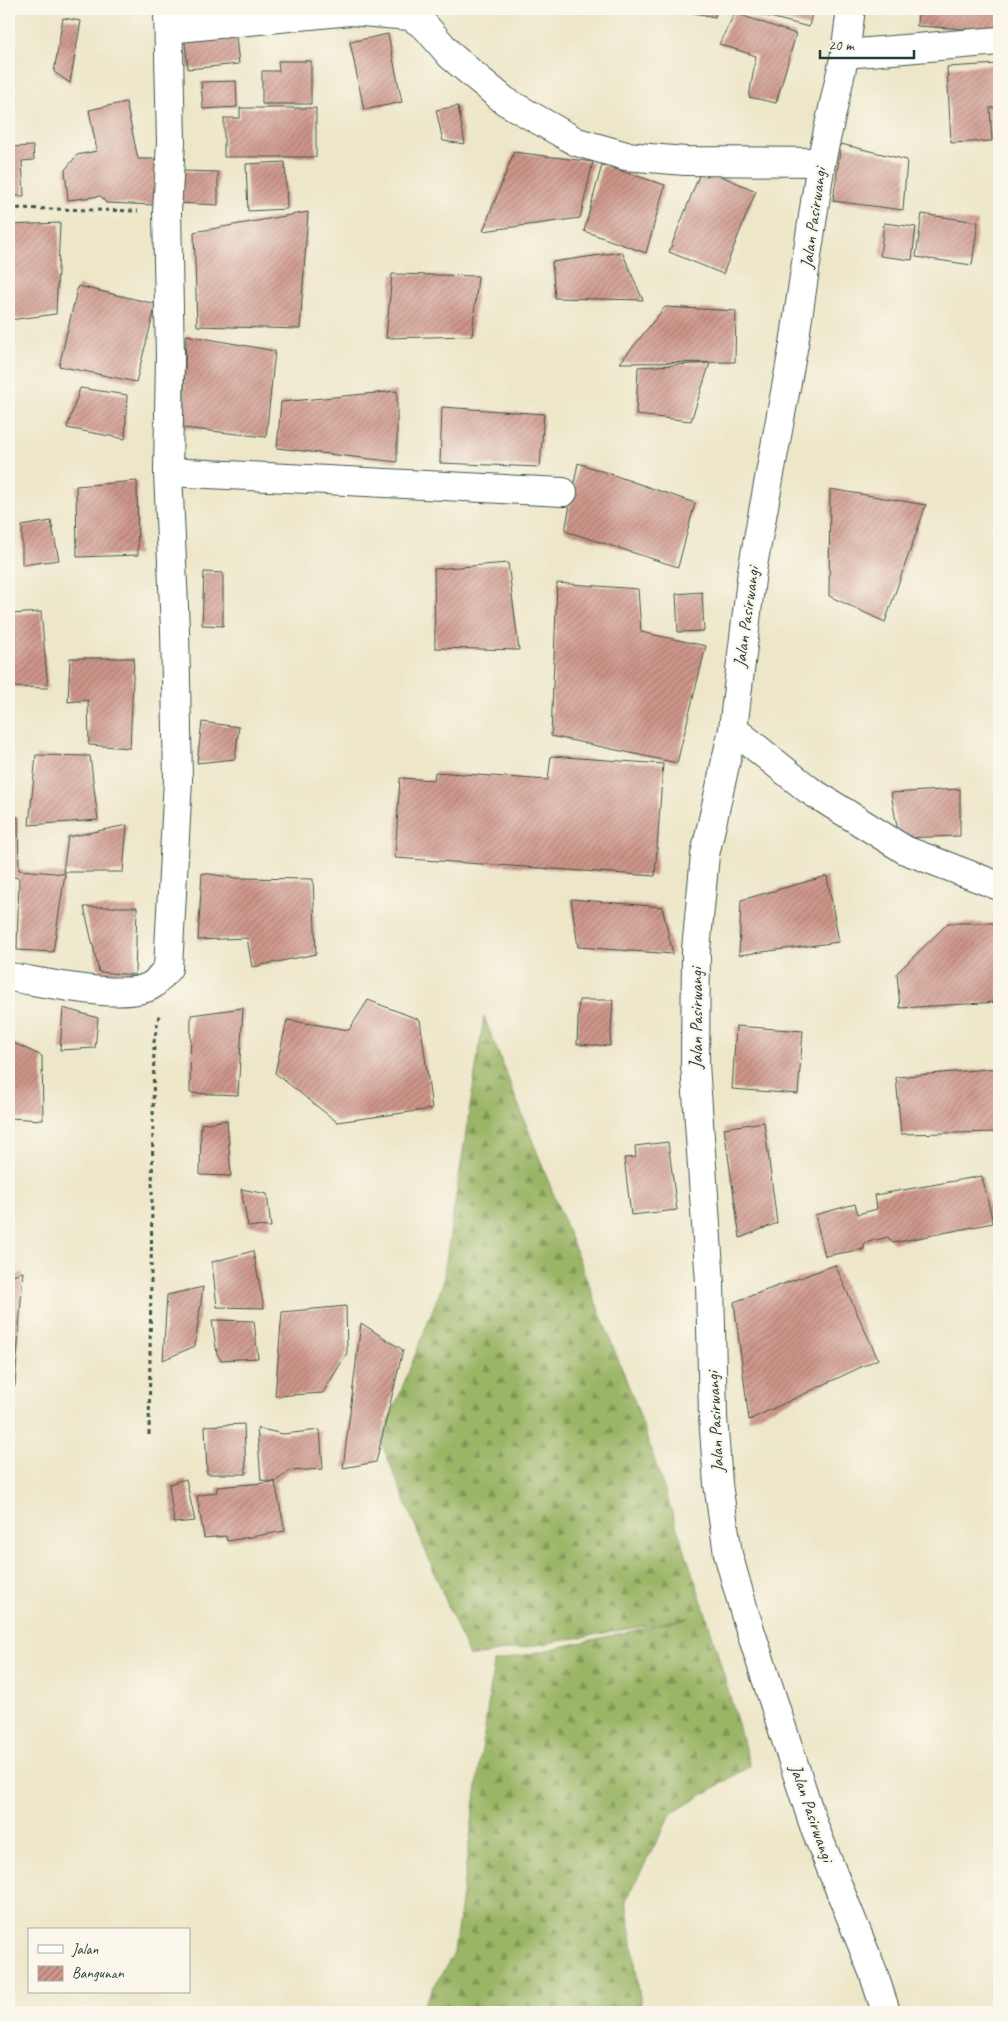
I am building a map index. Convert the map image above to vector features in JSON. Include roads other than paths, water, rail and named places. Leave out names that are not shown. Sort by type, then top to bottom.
[{"type":"street","name":"Jalan Pasirwangi","points":[[851,9],[845,54],[821,162],[794,344],[752,571],[733,729],[705,855],[696,950],[695,1064],[710,1283],[713,1417],[718,1484],[728,1554],[745,1614],[815,1829],[873,1972],[886,2012]]},
{"type":"street","points":[[9,977],[103,991],[127,991],[151,986],[168,968],[178,771],[175,630],[168,472],[170,356],[166,212],[171,142],[168,19],[350,12],[410,16],[426,27],[452,56],[505,101],[577,142],[626,156],[685,161],[821,162]]},
{"type":"street","points":[[845,54],[999,41]]},
{"type":"street","points":[[168,472],[563,492]]},
{"type":"street","points":[[733,729],[809,790],[905,850],[999,886]]}]
